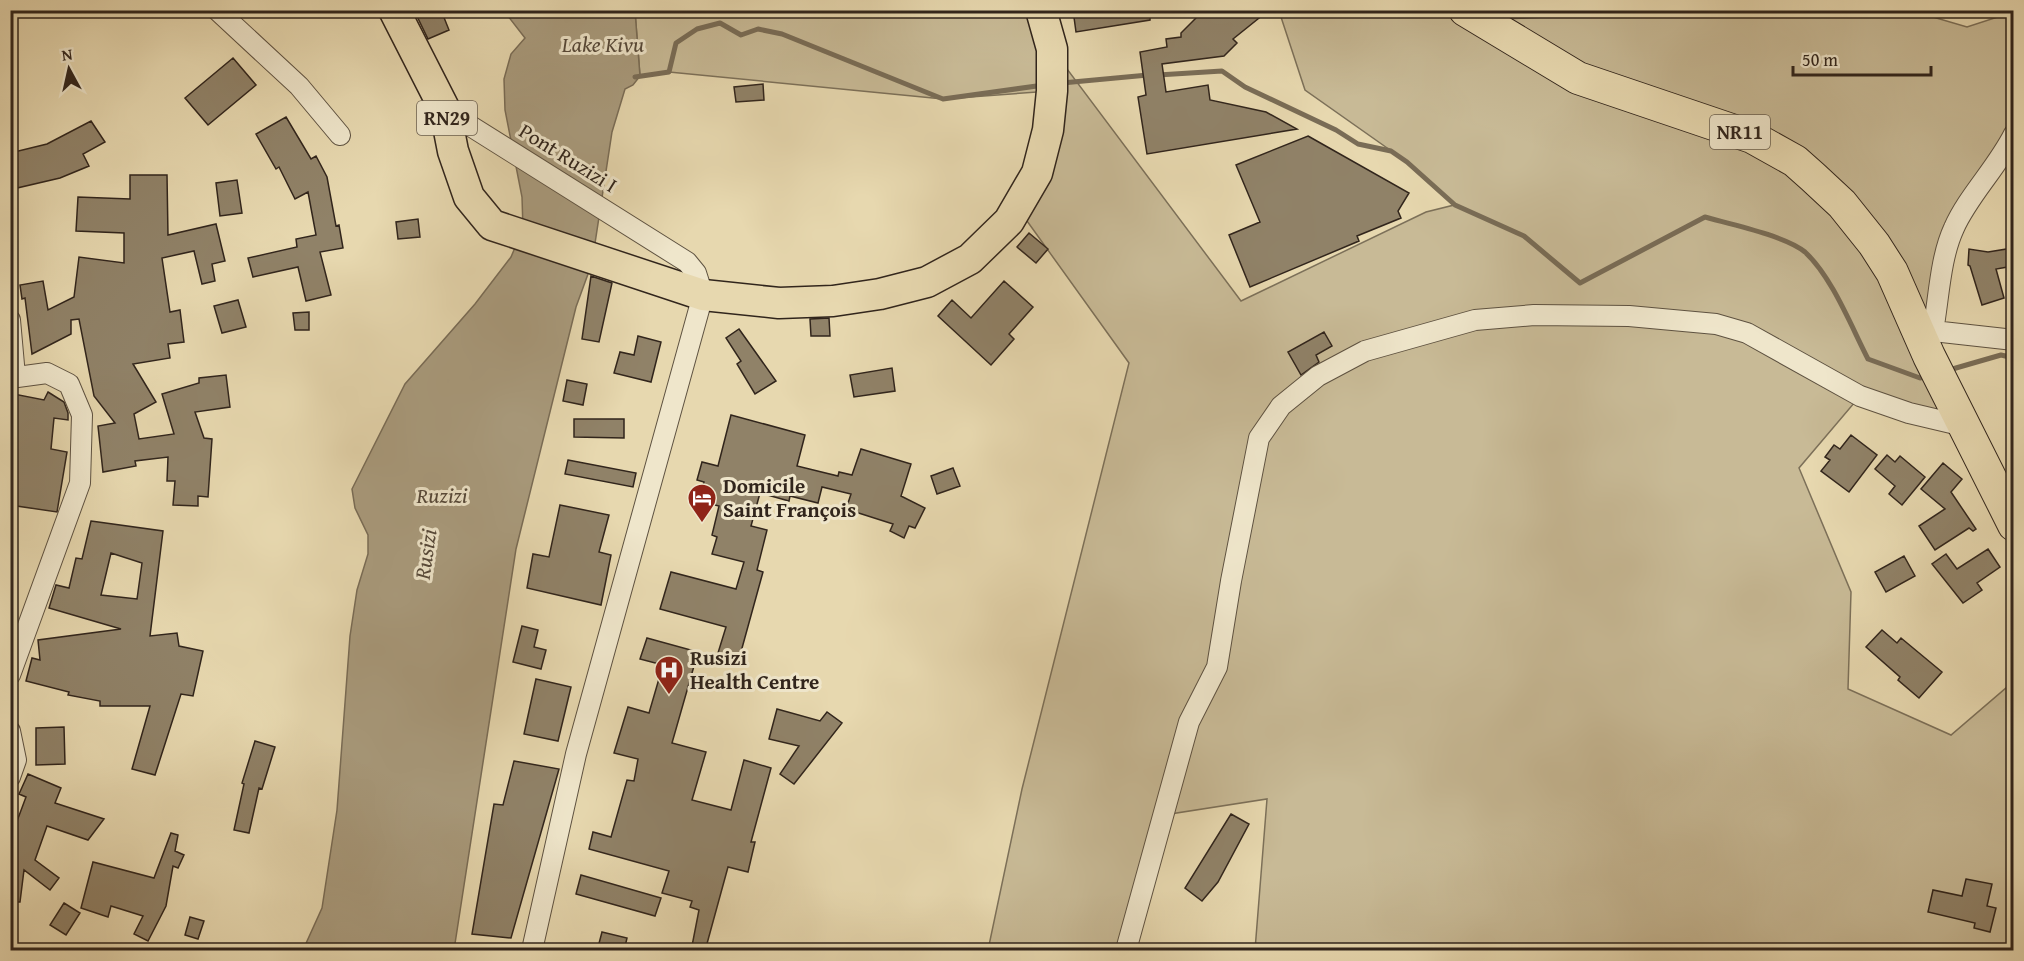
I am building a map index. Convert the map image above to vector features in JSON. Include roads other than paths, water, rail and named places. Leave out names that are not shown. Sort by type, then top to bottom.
[{"type":"highway","name":"NR11","points":[[1466,10],[1578,78],[1715,122],[1752,137],[1795,161],[1842,204],[1874,244],[1892,272],[1927,341],[1948,397],[2013,525]]},
{"type":"main road","name":"RN29","points":[[394,10],[446,110],[453,151],[469,197],[492,225],[703,295]]},
{"type":"main road","points":[[703,295],[779,303],[833,301],[880,294],[927,282],[970,259],[1009,220],[1036,173],[1048,130],[1052,91],[1052,49],[1041,10]]},
{"type":"street","points":[[217,10],[299,86],[340,135]]},
{"type":"street","name":"Pont Ruzizi I","points":[[446,110],[687,262],[696,273],[703,295]]},
{"type":"street","points":[[2013,135],[2004,155],[1954,228],[1947,249],[1927,341],[2013,340]]},
{"type":"street","points":[[532,951],[576,754],[703,295]]},
{"type":"street","points":[[1126,951],[1189,722],[1217,667],[1259,438],[1281,406],[1318,376],[1365,351],[1475,320],[1534,315],[1629,316],[1716,324],[1747,333],[1860,396],[1909,413],[1964,426]]},
{"type":"street","points":[[10,320],[13,377],[47,373],[69,384],[81,415],[82,444],[80,483],[10,675]]},
{"type":"street","points":[[10,731],[16,760],[10,777]]},
{"type":"water","name":"Ruzizi","points":[[504,11],[635,11],[640,76],[633,85],[625,89],[612,132],[592,263],[576,307],[516,549],[454,950],[303,950],[322,908],[337,810],[350,636],[357,590],[368,554],[368,535],[355,508],[352,489],[405,384],[475,304],[511,257],[523,229],[522,197],[505,110],[504,79],[511,54],[525,38]]},
{"type":"waterway","points":[[635,77],[669,72],[676,43],[697,29],[720,23],[741,35],[758,29],[782,34],[943,99],[1044,85]]},
{"type":"waterway","points":[[1158,75],[1222,71],[1245,87],[1336,130],[1358,144],[1391,151],[1407,162],[1455,205],[1524,236],[1580,283],[1705,217],[1785,241],[1805,252],[1815,262],[1840,302],[1868,359],[1920,378],[1928,376]]},
{"type":"waterway","points":[[1062,83],[1148,75]]},
{"type":"waterway","points":[[1949,370],[2001,355],[2014,358]]},
{"type":"place","name":"Domicile Saint François","points":[[702,524]]},
{"type":"place","name":"Rusizi Health Centre","points":[[669,696]]},
{"type":"water label","name":"Lake Kivu","points":[[603,44]]},
{"type":"water label","name":"Rusizi","points":[[425,554]]}]
